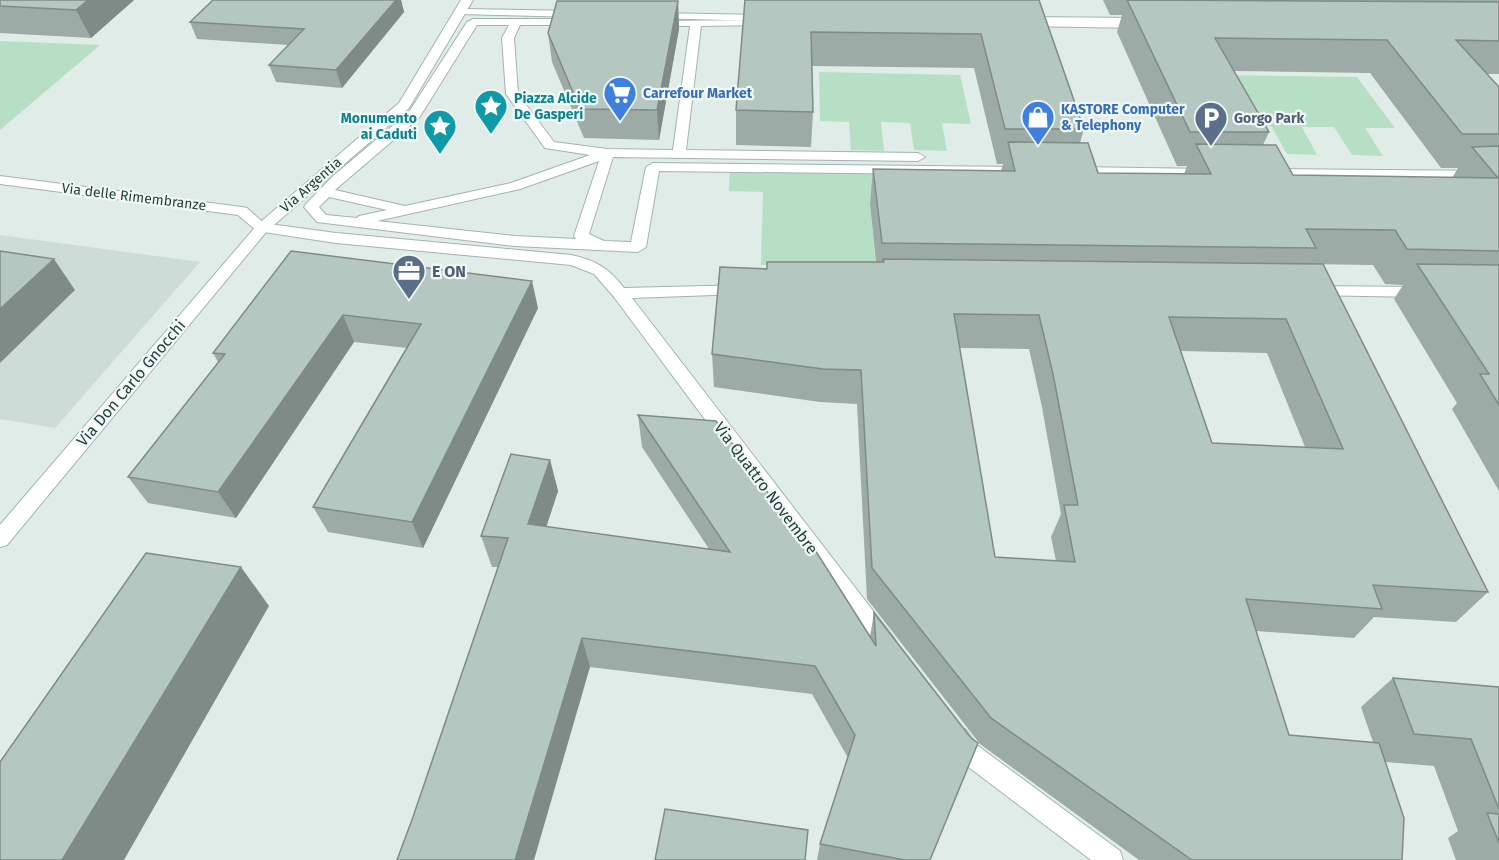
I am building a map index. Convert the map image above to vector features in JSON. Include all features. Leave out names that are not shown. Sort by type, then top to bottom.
[{"type":"street","points":[[464,6],[589,18],[473,22],[414,115],[383,140],[311,207],[322,219],[515,241],[638,247],[653,167],[1037,165],[608,153],[550,145],[512,94],[508,38],[516,22]]},
{"type":"street","name":"Via Argentia","points":[[262,228],[404,105],[464,6]]},
{"type":"street","points":[[648,19],[777,21],[696,23],[648,19]]},
{"type":"street","points":[[1014,22],[1155,23]]},
{"type":"street","points":[[679,154],[696,23]]},
{"type":"street","points":[[347,222],[515,186],[608,153]]},
{"type":"street","points":[[603,245],[581,236],[608,153]]},
{"type":"street","points":[[1214,161],[1067,165],[1226,173]]},
{"type":"street","points":[[1261,162],[1499,165]]},
{"type":"street","points":[[1250,173],[1499,176]]},
{"type":"street","name":"Via delle Rimembranze","points":[[0,180],[242,212],[262,228]]},
{"type":"street","points":[[325,192],[406,209]]},
{"type":"street","points":[[262,228],[336,238],[571,260],[591,264],[615,287],[760,288]]},
{"type":"street","name":"Via Don Carlo Gnocchi","points":[[0,539],[262,228]]},
{"type":"street","name":"Via Quattro Novembre","points":[[615,287],[900,663]]},
{"type":"street","points":[[1296,291],[1439,292]]},
{"type":"street","points":[[949,726],[970,754],[1111,860]]},
{"type":"shaded area","points":[[0,235],[200,262],[55,428],[0,419]]},
{"type":"green space","points":[[0,41],[100,45],[0,130]]},
{"type":"green space","points":[[819,72],[960,75],[971,124],[942,123],[947,151],[914,150],[910,123],[881,122],[884,151],[851,150],[849,122],[820,121]]},
{"type":"green space","points":[[1210,75],[1357,77],[1395,128],[1365,128],[1383,156],[1352,155],[1334,127],[1302,127],[1317,155],[1287,154],[1271,126],[1238,126]]},
{"type":"green space","points":[[730,168],[880,170],[870,204],[876,267],[761,265],[763,192],[729,191]]},
{"type":"building","points":[[0,0],[88,0],[76,10],[0,6]]},
{"type":"building","points":[[213,0],[396,0],[336,70],[269,65],[304,29],[190,22]]},
{"type":"building","points":[[745,0],[1039,0],[1084,129],[1005,129],[981,34],[811,32],[813,112],[736,110]]},
{"type":"building","points":[[1127,0],[1499,2],[1499,41],[1456,40],[1499,87],[1499,134],[1462,134],[1387,40],[1215,38],[1269,132],[1190,132]]},
{"type":"building","points":[[557,1],[678,1],[657,110],[580,109],[548,33]]},
{"type":"building","points":[[1008,142],[1088,143],[1098,173],[1211,174],[1196,144],[1276,145],[1293,175],[1498,178],[1472,147],[1499,146],[1499,251],[1407,249],[1395,230],[1306,229],[1316,248],[882,243],[873,169],[1015,171]]},
{"type":"building","points":[[0,251],[54,259],[0,309]]},
{"type":"building","points":[[291,251],[532,281],[412,522],[313,507],[421,324],[343,315],[218,492],[128,477],[225,354],[213,353]]},
{"type":"building","points":[[883,259],[1323,264],[1488,592],[1373,585],[1382,609],[1246,599],[1289,735],[1379,743],[1404,818],[1402,860],[1192,860],[991,718],[872,568],[861,370],[823,369],[712,354],[720,267],[767,269],[767,262],[884,262]],"holes":[[[954,314],[1039,315],[1053,374],[1078,505],[1064,505],[1075,562],[995,557]],[[1169,317],[1286,319],[1343,449],[1212,443]]]},
{"type":"building","points":[[1417,264],[1499,265],[1499,405],[1480,374],[1489,374]]},
{"type":"building","points":[[638,415],[716,421],[800,537],[805,534],[876,646],[874,613],[971,738],[978,743],[930,860],[905,860],[820,844],[855,735],[815,666],[582,638],[515,860],[397,860],[508,538],[481,536],[511,454],[550,460],[528,524],[730,552]]},
{"type":"building","points":[[146,553],[241,567],[62,860],[0,860],[0,762]]},
{"type":"building","points":[[1393,678],[1499,687],[1499,809],[1471,739],[1414,734]]},
{"type":"building","points":[[665,809],[808,830],[805,860],[655,860]]},
{"type":"building","points":[[1487,813],[1499,814],[1499,843]]},
{"type":"place","name":"Carrefour Market","points":[[620,122]]},
{"type":"place","name":"Piazza Alcide De Gasperi","points":[[491,135]]},
{"type":"place","name":"KASTORE Computer & Telephony","points":[[1038,146]]},
{"type":"place","name":"Gorgo Park","points":[[1211,147]]},
{"type":"place","name":"Monumento ai Caduti","points":[[440,155]]},
{"type":"place","name":"E ON","points":[[409,300]]}]
